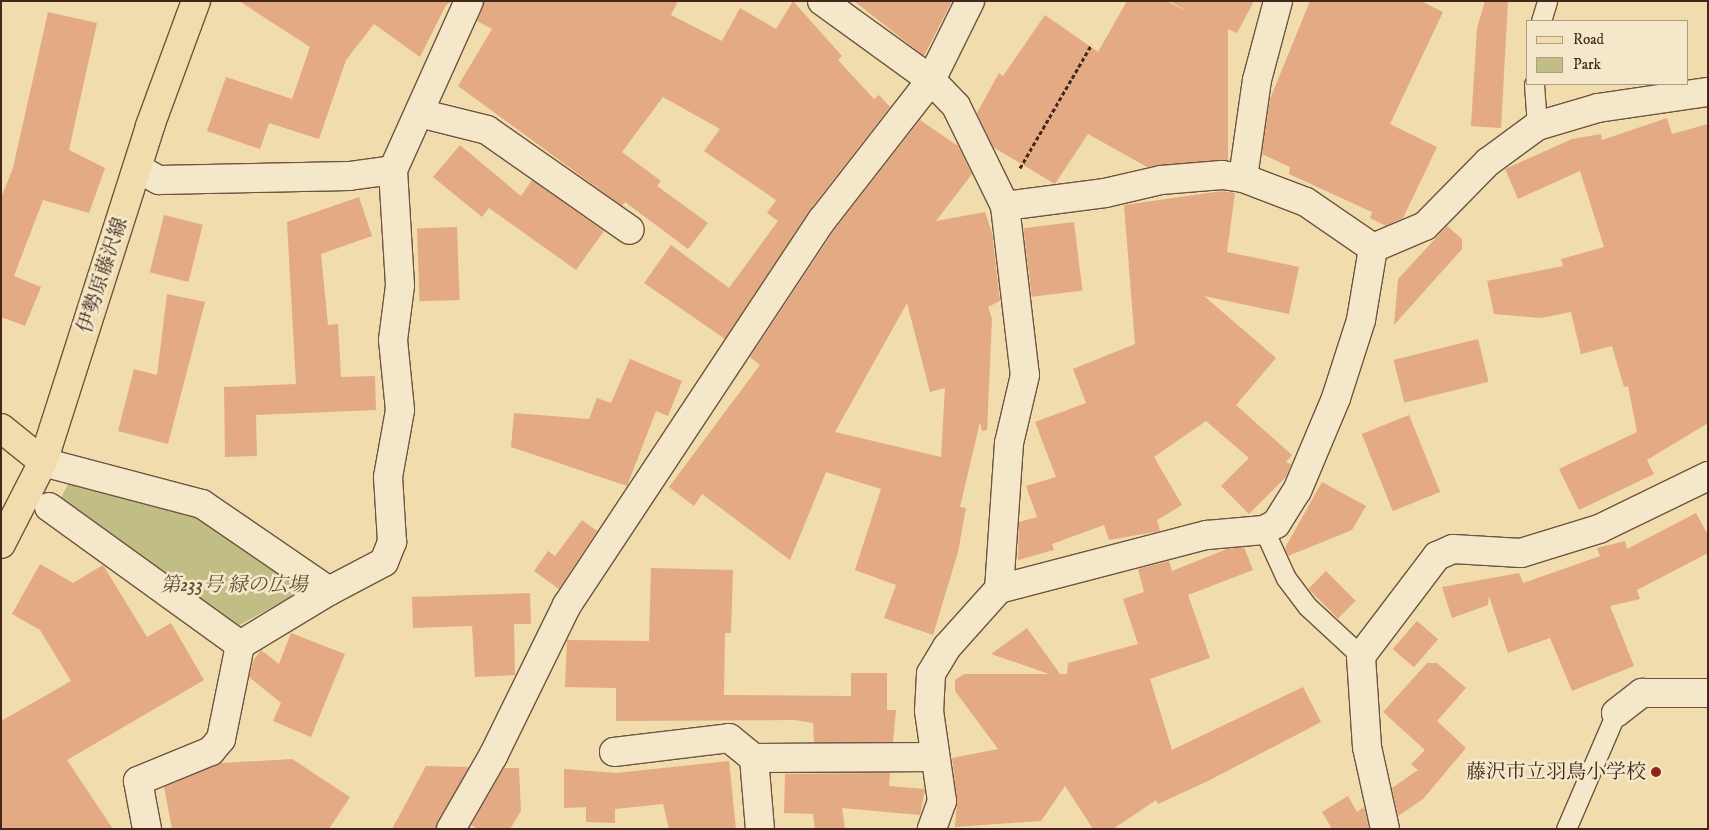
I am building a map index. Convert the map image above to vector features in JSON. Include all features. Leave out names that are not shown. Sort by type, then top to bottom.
[{"type":"main road","name":"伊勢原藤沢線","points":[[1,544],[43,462],[137,168],[196,1]]},
{"type":"main road","points":[[1,428],[43,462]]},
{"type":"street","points":[[147,829],[138,780],[211,751],[222,739],[240,645],[329,591],[384,562],[392,542],[388,477],[400,410],[394,357],[400,285],[393,170],[469,1]]},
{"type":"street","points":[[822,1],[931,80],[956,106],[1003,199],[1025,375],[1009,442],[999,589]]},
{"type":"street","points":[[451,829],[493,756],[567,605],[822,220],[931,80],[970,1]]},
{"type":"street","points":[[1243,178],[1256,80],[1278,1]]},
{"type":"street","points":[[1373,248],[1425,226],[1488,162],[1537,126],[1598,108],[1708,92]]},
{"type":"street","points":[[419,113],[487,130],[630,230]]},
{"type":"street","points":[[137,168],[159,180],[349,176],[393,170]]},
{"type":"street","points":[[1003,199],[1105,193],[1195,175],[1243,178],[1306,202],[1373,248]]},
{"type":"street","points":[[932,829],[942,801],[929,711],[931,674],[947,647],[999,589],[1207,535],[1264,530],[1276,524],[1297,491],[1336,398],[1361,320],[1373,248]]},
{"type":"street","points":[[43,462],[202,504],[329,591]]},
{"type":"street","points":[[1384,829],[1367,747],[1361,656],[1437,556],[1453,550],[1521,553],[1599,529],[1708,476]]},
{"type":"street","points":[[48,507],[240,645]]},
{"type":"street","points":[[1616,713],[1642,693],[1708,693]]},
{"type":"street","points":[[614,752],[729,738],[754,758],[935,757]]},
{"type":"street","points":[[754,758],[760,829]]},
{"type":"lane","points":[[1542,20],[1547,1]]},
{"type":"lane","points":[[1534,85],[1537,126]]},
{"type":"lane","points":[[1264,530],[1286,578],[1307,606],[1361,656]]},
{"type":"lane","points":[[1566,829],[1616,713]]},
{"type":"path","points":[[1003,199],[1092,44]]},
{"type":"green space","name":"第233号 緑の広場","points":[[70,480],[197,516],[306,589],[232,629],[60,500]]},
{"type":"building","points":[[239,1],[452,1],[446,5],[420,57],[374,24],[346,60],[319,139],[269,123],[260,149],[207,131],[226,77],[292,99],[310,47]]},
{"type":"building","points":[[484,1],[678,1],[671,15],[722,41],[740,8],[776,29],[793,1],[842,56],[838,60],[874,99],[879,95],[890,107],[809,211],[725,339],[644,283],[671,245],[729,288],[778,221],[767,213],[776,200],[704,151],[720,129],[663,97],[622,152],[661,181],[657,186],[708,223],[688,249],[625,202],[622,206],[458,86],[492,29],[477,21]]},
{"type":"building","points":[[854,1],[952,1],[924,56]]},
{"type":"building","points":[[1127,1],[1167,1],[1189,13],[1170,1],[1254,1],[1237,33],[1228,29],[1228,160],[1147,167],[1088,134],[1055,184],[993,147],[977,113],[999,73],[1003,76],[1045,15],[1098,52]]},
{"type":"building","points":[[1310,1],[1421,1],[1443,12],[1390,124],[1437,147],[1403,218],[1386,226],[1370,218],[1372,212],[1289,174],[1290,167],[1262,154],[1270,99]]},
{"type":"building","points":[[1485,1],[1508,1],[1501,128],[1471,126],[1477,28]]},
{"type":"building","points":[[48,12],[97,23],[69,150],[105,168],[89,213],[43,200],[14,276],[41,287],[25,326],[1,317],[1,198],[13,168]]},
{"type":"building","points":[[1667,118],[1672,134],[1708,124],[1708,423],[1647,460],[1654,474],[1579,510],[1559,469],[1637,432],[1628,386],[1624,387],[1612,346],[1581,354],[1571,312],[1541,318],[1494,314],[1487,281],[1563,266],[1561,259],[1604,247],[1580,171],[1518,199],[1505,169],[1572,139],[1601,134],[1602,140]]},
{"type":"building","points":[[920,120],[958,146],[972,174],[936,221],[985,212],[992,233],[1000,301],[988,307],[992,319],[987,430],[982,431],[980,422],[960,507],[966,508],[958,552],[933,635],[884,618],[896,585],[855,570],[881,489],[826,472],[790,560],[702,494],[694,506],[669,487],[760,365],[750,357],[835,229]],"holes":[[[907,303],[930,392],[945,388],[941,457],[835,432]]]},
{"type":"building","points":[[460,145],[521,196],[532,180],[604,231],[576,270],[489,208],[482,217],[433,177]]},
{"type":"building","points":[[1222,191],[1235,193],[1227,252],[1299,267],[1289,314],[1204,296],[1276,358],[1236,405],[1292,455],[1286,462],[1291,464],[1286,477],[1249,514],[1221,486],[1249,458],[1206,421],[1154,457],[1182,505],[1157,520],[1160,531],[1109,540],[1104,525],[1052,544],[1054,550],[1018,560],[1019,522],[1037,517],[1026,486],[1056,477],[1035,422],[1086,403],[1073,369],[1135,344],[1124,205]]},
{"type":"building","points":[[359,197],[372,236],[321,254],[328,325],[338,324],[341,377],[375,376],[376,410],[256,415],[257,456],[225,457],[224,387],[296,384],[287,222]]},
{"type":"building","points":[[164,215],[203,225],[189,282],[150,272]]},
{"type":"building","points":[[1074,222],[1082,290],[1032,297],[1023,228]]},
{"type":"building","points":[[1447,226],[1462,239],[1462,249],[1394,325],[1398,279]]},
{"type":"building","points":[[457,227],[460,300],[420,301],[417,228]]},
{"type":"building","points":[[167,294],[205,302],[168,444],[118,431],[134,369],[157,375]]},
{"type":"building","points":[[1478,339],[1489,382],[1404,403],[1394,360]]},
{"type":"building","points":[[630,359],[682,381],[668,416],[656,411],[627,486],[511,447],[514,413],[589,419],[597,398],[611,403]]},
{"type":"building","points":[[1409,415],[1440,492],[1393,511],[1362,434]]},
{"type":"building","points":[[1322,482],[1366,506],[1352,530],[1288,556],[1285,548]]},
{"type":"building","points":[[1696,513],[1708,535],[1708,553],[1637,590],[1640,599],[1610,606],[1634,666],[1572,691],[1550,638],[1508,653],[1489,596],[1488,605],[1452,618],[1442,587],[1519,573],[1523,583],[1600,556],[1597,548],[1625,541],[1627,549]]},
{"type":"building","points":[[582,520],[597,531],[559,589],[534,571],[548,551],[555,556]]},
{"type":"building","points":[[1244,547],[1253,570],[1188,595],[1210,658],[1150,679],[1172,750],[1303,687],[1321,722],[1208,781],[1158,804],[1156,800],[1113,829],[1093,829],[1065,786],[1041,821],[955,827],[957,799],[952,758],[998,749],[955,691],[955,680],[964,674],[1049,674],[991,654],[1027,628],[1060,674],[1067,674],[1068,663],[1138,644],[1123,599],[1144,592],[1138,569],[1169,561],[1172,571],[1227,549]]},
{"type":"building","points":[[40,564],[73,583],[103,565],[147,637],[171,623],[204,680],[67,760],[113,829],[1,829],[1,721],[71,681],[40,630],[12,614]]},
{"type":"building","points":[[651,568],[733,570],[731,633],[725,633],[724,695],[851,696],[851,673],[887,673],[887,710],[896,710],[893,742],[814,742],[813,723],[795,720],[616,721],[616,688],[565,687],[567,640],[649,641]]},
{"type":"building","points":[[1326,571],[1356,601],[1338,618],[1308,589]]},
{"type":"building","points":[[530,593],[531,624],[514,624],[515,675],[475,677],[472,626],[413,628],[412,597]]},
{"type":"building","points":[[1417,621],[1438,639],[1414,667],[1393,649]]},
{"type":"building","points":[[291,633],[345,654],[311,737],[273,721],[281,703],[249,677],[253,661],[261,650],[279,664]]},
{"type":"building","points":[[1427,663],[1437,663],[1466,688],[1437,721],[1466,748],[1423,799],[1398,816],[1392,788],[1418,770],[1411,764],[1425,750],[1383,712]]},
{"type":"building","points":[[292,759],[350,797],[329,829],[172,829],[164,787],[221,763]]},
{"type":"building","points":[[729,761],[736,829],[669,829],[663,804],[615,809],[615,823],[586,822],[586,807],[564,808],[564,769],[616,773]]},
{"type":"building","points":[[426,766],[469,767],[435,829],[392,829]]},
{"type":"building","points":[[504,768],[519,768],[521,811],[510,829],[478,829],[471,825]]},
{"type":"building","points":[[890,773],[889,786],[925,789],[920,815],[842,808],[845,829],[815,829],[813,814],[784,813],[785,774]]},
{"type":"building","points":[[1348,796],[1357,812],[1364,807],[1369,829],[1332,829],[1322,812]]},
{"type":"place","name":"藤沢市立羽鳥小学校","points":[[1656,772]]}]
